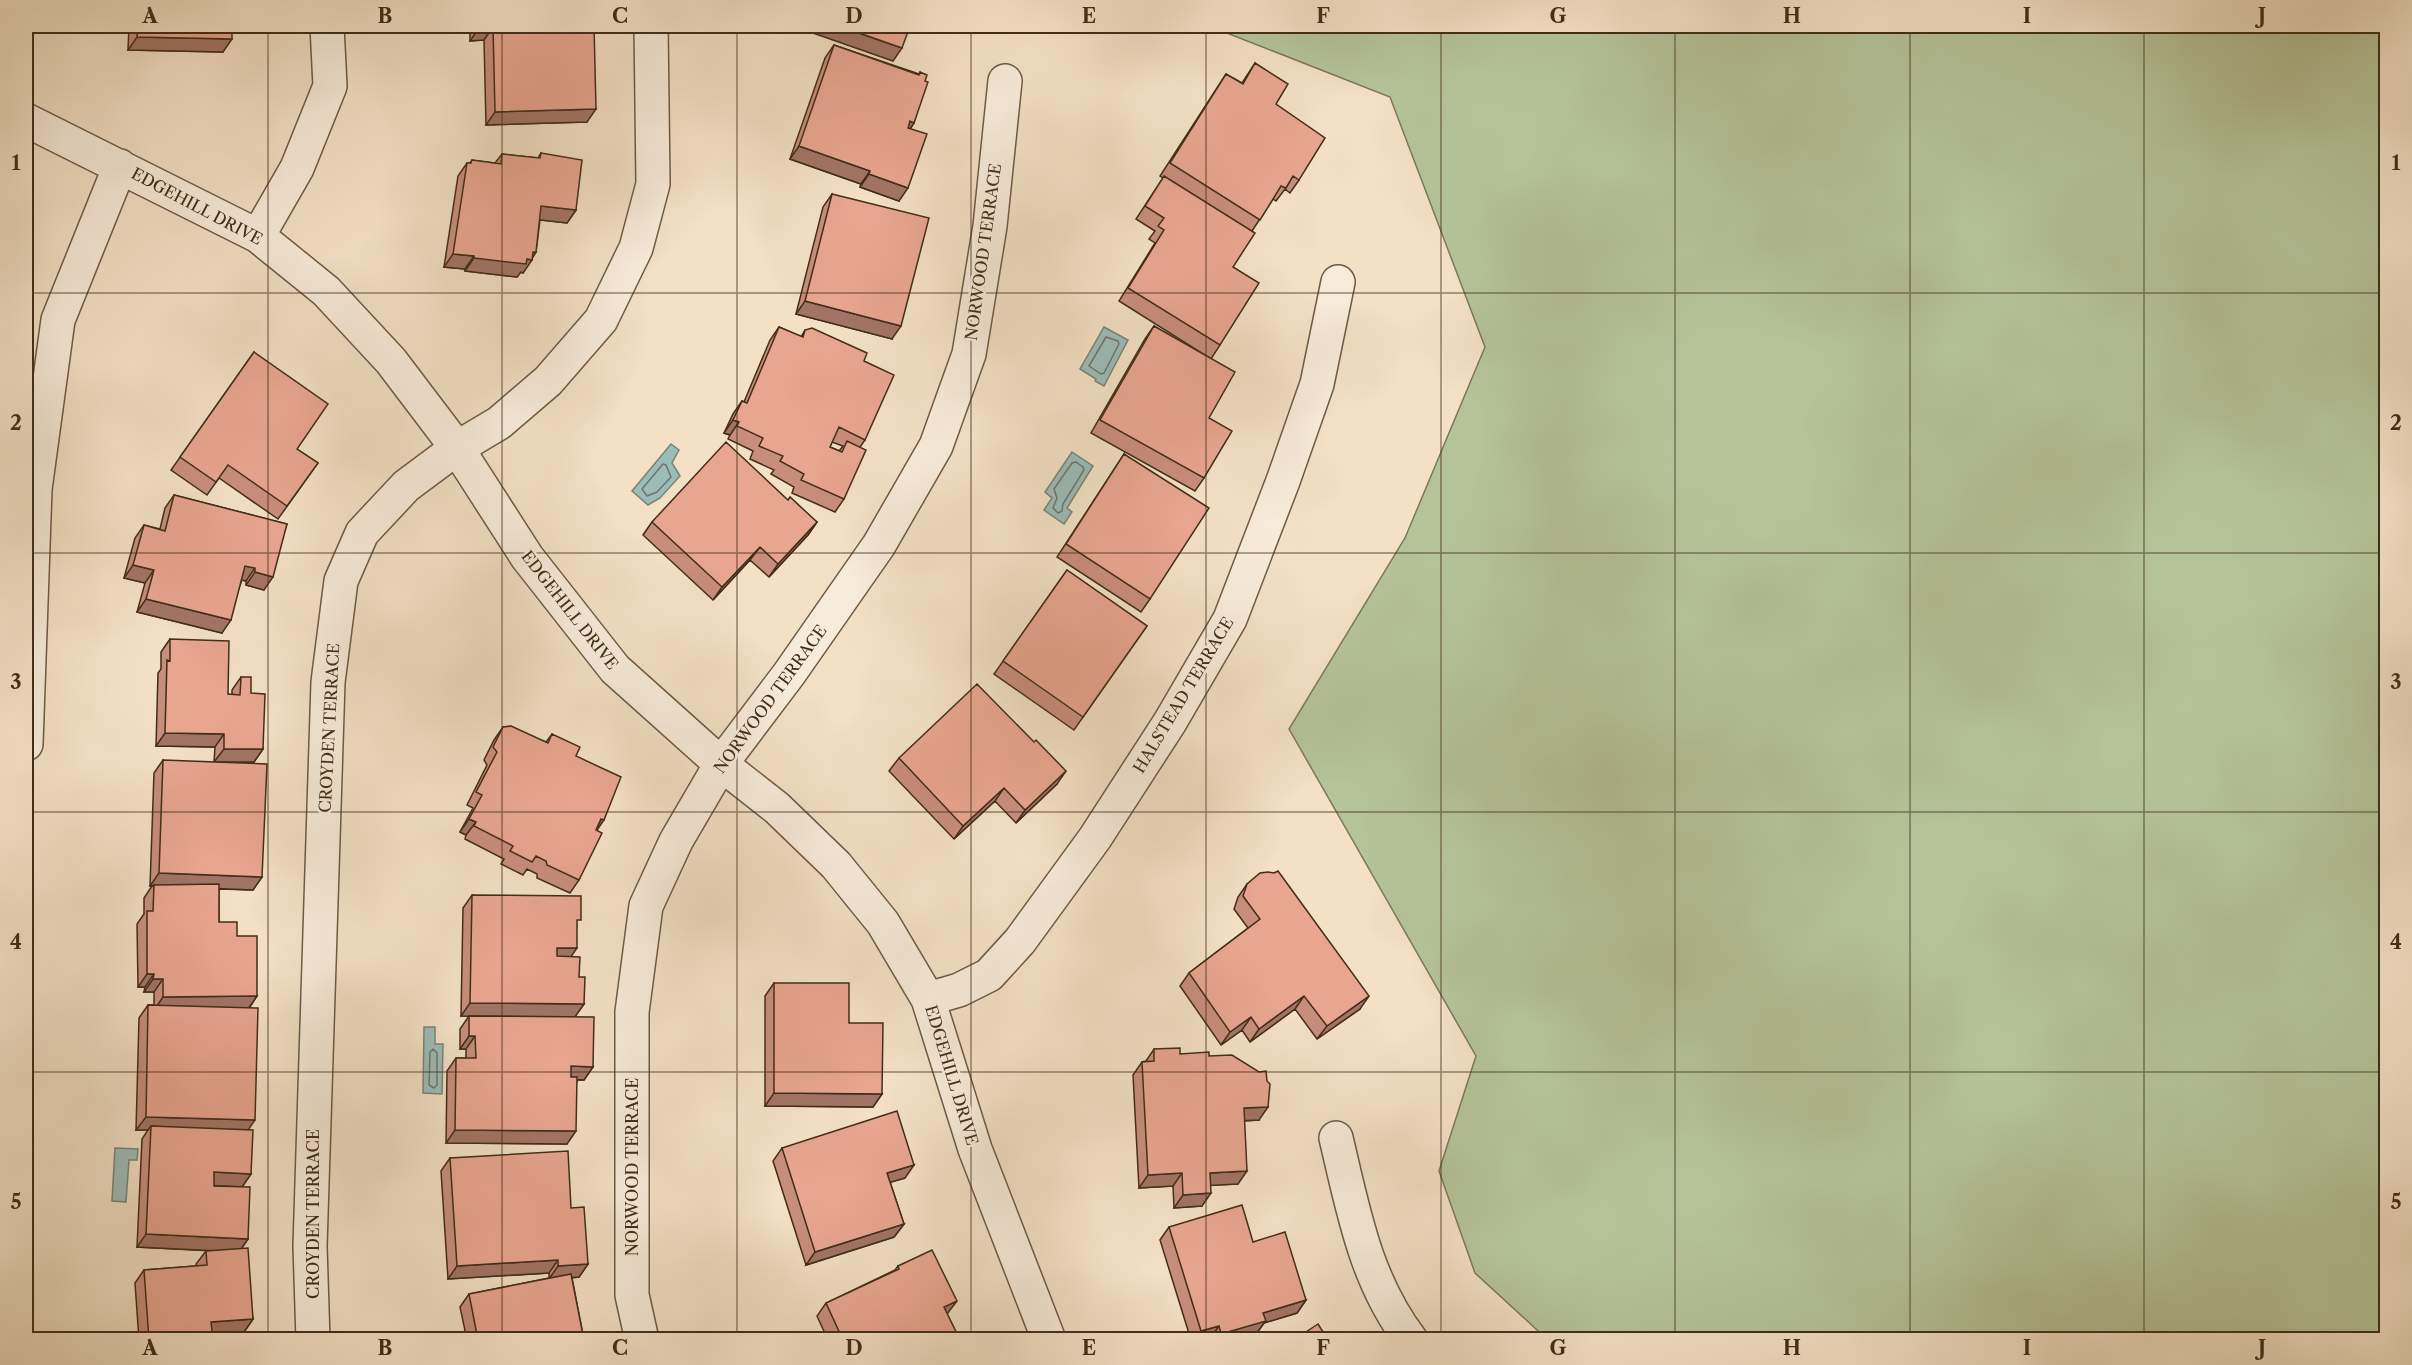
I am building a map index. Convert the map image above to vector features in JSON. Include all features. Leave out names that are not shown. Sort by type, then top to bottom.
[{"type":"street","points":[[258,236],[297,168],[330,86],[327,26]]},
{"type":"street","name":"CROYDEN TERRACE","points":[[313,1340],[310,1246],[328,693],[341,581],[362,533],[406,486],[457,448],[499,423],[548,381],[600,320],[636,248],[653,184],[651,26]]},
{"type":"street","name":"NORWOOD TERRACE","points":[[642,1340],[632,1295],[632,1012],[646,906],[676,841],[721,764],[789,674],[879,545],[936,446],[969,354],[990,225],[1005,81]]},
{"type":"street","name":"EDGEHILL DRIVE","points":[[26,120],[258,236],[326,291],[391,361],[457,448],[526,557],[615,669],[721,764],[777,808],[836,865],[883,923],[928,999],[975,1149],[1049,1340]]},
{"type":"street","points":[[26,744],[34,489],[58,320],[120,165]]},
{"type":"street","name":"HALSTEAD TERRACE","points":[[928,999],[959,990],[988,975],[1020,941],[1095,838],[1158,742],[1230,619],[1317,384],[1338,282]]},
{"type":"street","points":[[1336,1138],[1363,1250],[1379,1289],[1411,1340]]},
{"type":"green space","points":[[1209,26],[2386,26],[2386,1339],[1547,1339],[1475,1273],[1439,1171],[1476,1056],[1289,729],[1405,538],[1485,347],[1390,97]]},
{"type":"water","points":[[1104,327],[1128,340],[1104,386],[1080,369]]},
{"type":"water","points":[[671,444],[679,450],[672,463],[680,476],[660,498],[648,505],[632,491]]},
{"type":"water","points":[[1072,452],[1093,466],[1067,508],[1072,512],[1064,524],[1044,510],[1052,498],[1045,492]]},
{"type":"water","points":[[424,1027],[435,1027],[435,1044],[443,1044],[442,1094],[423,1093]]},
{"type":"water","points":[[115,1148],[138,1149],[137,1160],[129,1160],[126,1202],[112,1201]]},
{"type":"building","points":[[138,26],[232,26],[232,39],[137,37]]},
{"type":"building","points":[[479,26],[594,26],[596,109],[495,112],[493,27],[479,28]]},
{"type":"building","points":[[839,26],[910,26],[902,48]]},
{"type":"building","points":[[834,45],[919,75],[920,72],[927,75],[925,81],[928,82],[914,123],[910,121],[908,128],[927,134],[908,188],[869,174],[870,171],[799,146]]},
{"type":"building","points":[[1255,63],[1288,84],[1276,104],[1325,138],[1299,180],[1293,176],[1286,188],[1281,186],[1260,220],[1170,163],[1226,74],[1243,84]]},
{"type":"building","points":[[541,153],[582,160],[576,210],[541,206],[536,252],[533,252],[532,260],[527,259],[526,264],[453,254],[467,163],[471,163],[472,160],[501,164],[502,154],[540,158]]},
{"type":"building","points":[[1164,176],[1255,233],[1233,267],[1259,283],[1220,345],[1128,288],[1164,230],[1158,226],[1164,218],[1145,206]]},
{"type":"building","points":[[832,194],[929,218],[901,326],[805,301]]},
{"type":"building","points":[[1154,326],[1235,372],[1209,418],[1232,431],[1204,478],[1100,420]]},
{"type":"building","points":[[779,327],[803,337],[805,330],[812,328],[867,353],[864,361],[894,375],[865,440],[839,427],[830,447],[842,452],[847,441],[866,450],[844,499],[801,480],[804,474],[780,461],[783,456],[759,446],[763,438],[737,426],[739,422],[733,420],[742,401],[747,403]]},
{"type":"building","points":[[254,352],[328,404],[297,449],[318,463],[287,506],[228,465],[216,482],[180,457]]},
{"type":"building","points":[[726,442],[788,500],[790,497],[817,522],[778,564],[760,547],[722,587],[652,522]]},
{"type":"building","points":[[1124,454],[1209,508],[1150,599],[1066,544]]},
{"type":"building","points":[[174,495],[287,524],[273,577],[255,572],[255,568],[245,566],[231,620],[146,599],[154,570],[133,565],[144,525],[165,531]]},
{"type":"building","points":[[1067,570],[1147,626],[1083,717],[1003,661]]},
{"type":"building","points":[[170,639],[229,641],[228,694],[240,695],[241,677],[251,677],[251,693],[265,694],[263,749],[224,749],[224,734],[165,733],[167,660],[170,661]]},
{"type":"building","points":[[977,684],[1066,771],[1025,810],[1004,788],[963,826],[899,758]]},
{"type":"building","points":[[511,726],[548,743],[552,734],[580,747],[576,756],[621,777],[604,820],[601,819],[596,830],[602,833],[579,880],[547,865],[546,861],[536,856],[532,862],[510,851],[513,846],[474,826],[476,822],[469,819],[482,795],[476,792],[497,752],[493,747],[503,727]]},
{"type":"building","points":[[163,760],[267,764],[262,877],[159,873]]},
{"type":"building","points":[[1278,871],[1369,996],[1327,1026],[1304,996],[1259,1029],[1251,1017],[1230,1032],[1189,973],[1260,919],[1243,896],[1247,884],[1260,873]]},
{"type":"building","points":[[219,884],[219,922],[237,922],[237,936],[257,936],[257,996],[163,997],[163,979],[153,979],[154,974],[147,974],[147,911],[153,911],[154,885]]},
{"type":"building","points":[[472,895],[581,896],[581,920],[577,920],[577,948],[557,948],[557,956],[580,957],[579,977],[585,977],[584,1004],[470,1003]]},
{"type":"building","points":[[774,983],[849,983],[849,1023],[883,1023],[882,1094],[774,1093]]},
{"type":"building","points":[[148,1005],[258,1008],[255,1120],[146,1117]]},
{"type":"building","points":[[469,1016],[594,1017],[593,1067],[571,1066],[571,1077],[577,1077],[576,1131],[455,1130],[456,1058],[476,1058],[475,1036],[469,1036]]},
{"type":"building","points":[[1180,1048],[1180,1054],[1209,1052],[1209,1056],[1232,1055],[1259,1072],[1266,1071],[1267,1081],[1270,1084],[1268,1107],[1244,1108],[1247,1171],[1210,1173],[1211,1193],[1183,1195],[1182,1173],[1148,1175],[1142,1062],[1154,1061],[1154,1049]]},
{"type":"building","points":[[897,1111],[914,1165],[887,1173],[904,1224],[815,1252],[782,1148]]},
{"type":"building","points":[[151,1126],[253,1130],[251,1174],[214,1172],[214,1186],[250,1187],[248,1239],[146,1234]]},
{"type":"building","points":[[568,1151],[571,1208],[584,1207],[588,1264],[558,1266],[558,1260],[457,1266],[450,1158]]},
{"type":"building","points":[[1242,1205],[1253,1242],[1285,1232],[1306,1300],[1263,1313],[1266,1321],[1221,1334],[1219,1326],[1201,1331],[1169,1227]]},
{"type":"building","points":[[248,1248],[253,1319],[211,1322],[213,1340],[149,1340],[144,1270],[207,1265],[206,1251]]},
{"type":"building","points":[[932,1250],[957,1301],[944,1307],[960,1340],[843,1340],[826,1303],[899,1269],[898,1266]]},
{"type":"building","points":[[571,1274],[584,1340],[478,1340],[469,1294]]},
{"type":"building","points":[[1318,1324],[1328,1340],[1294,1340]]}]
